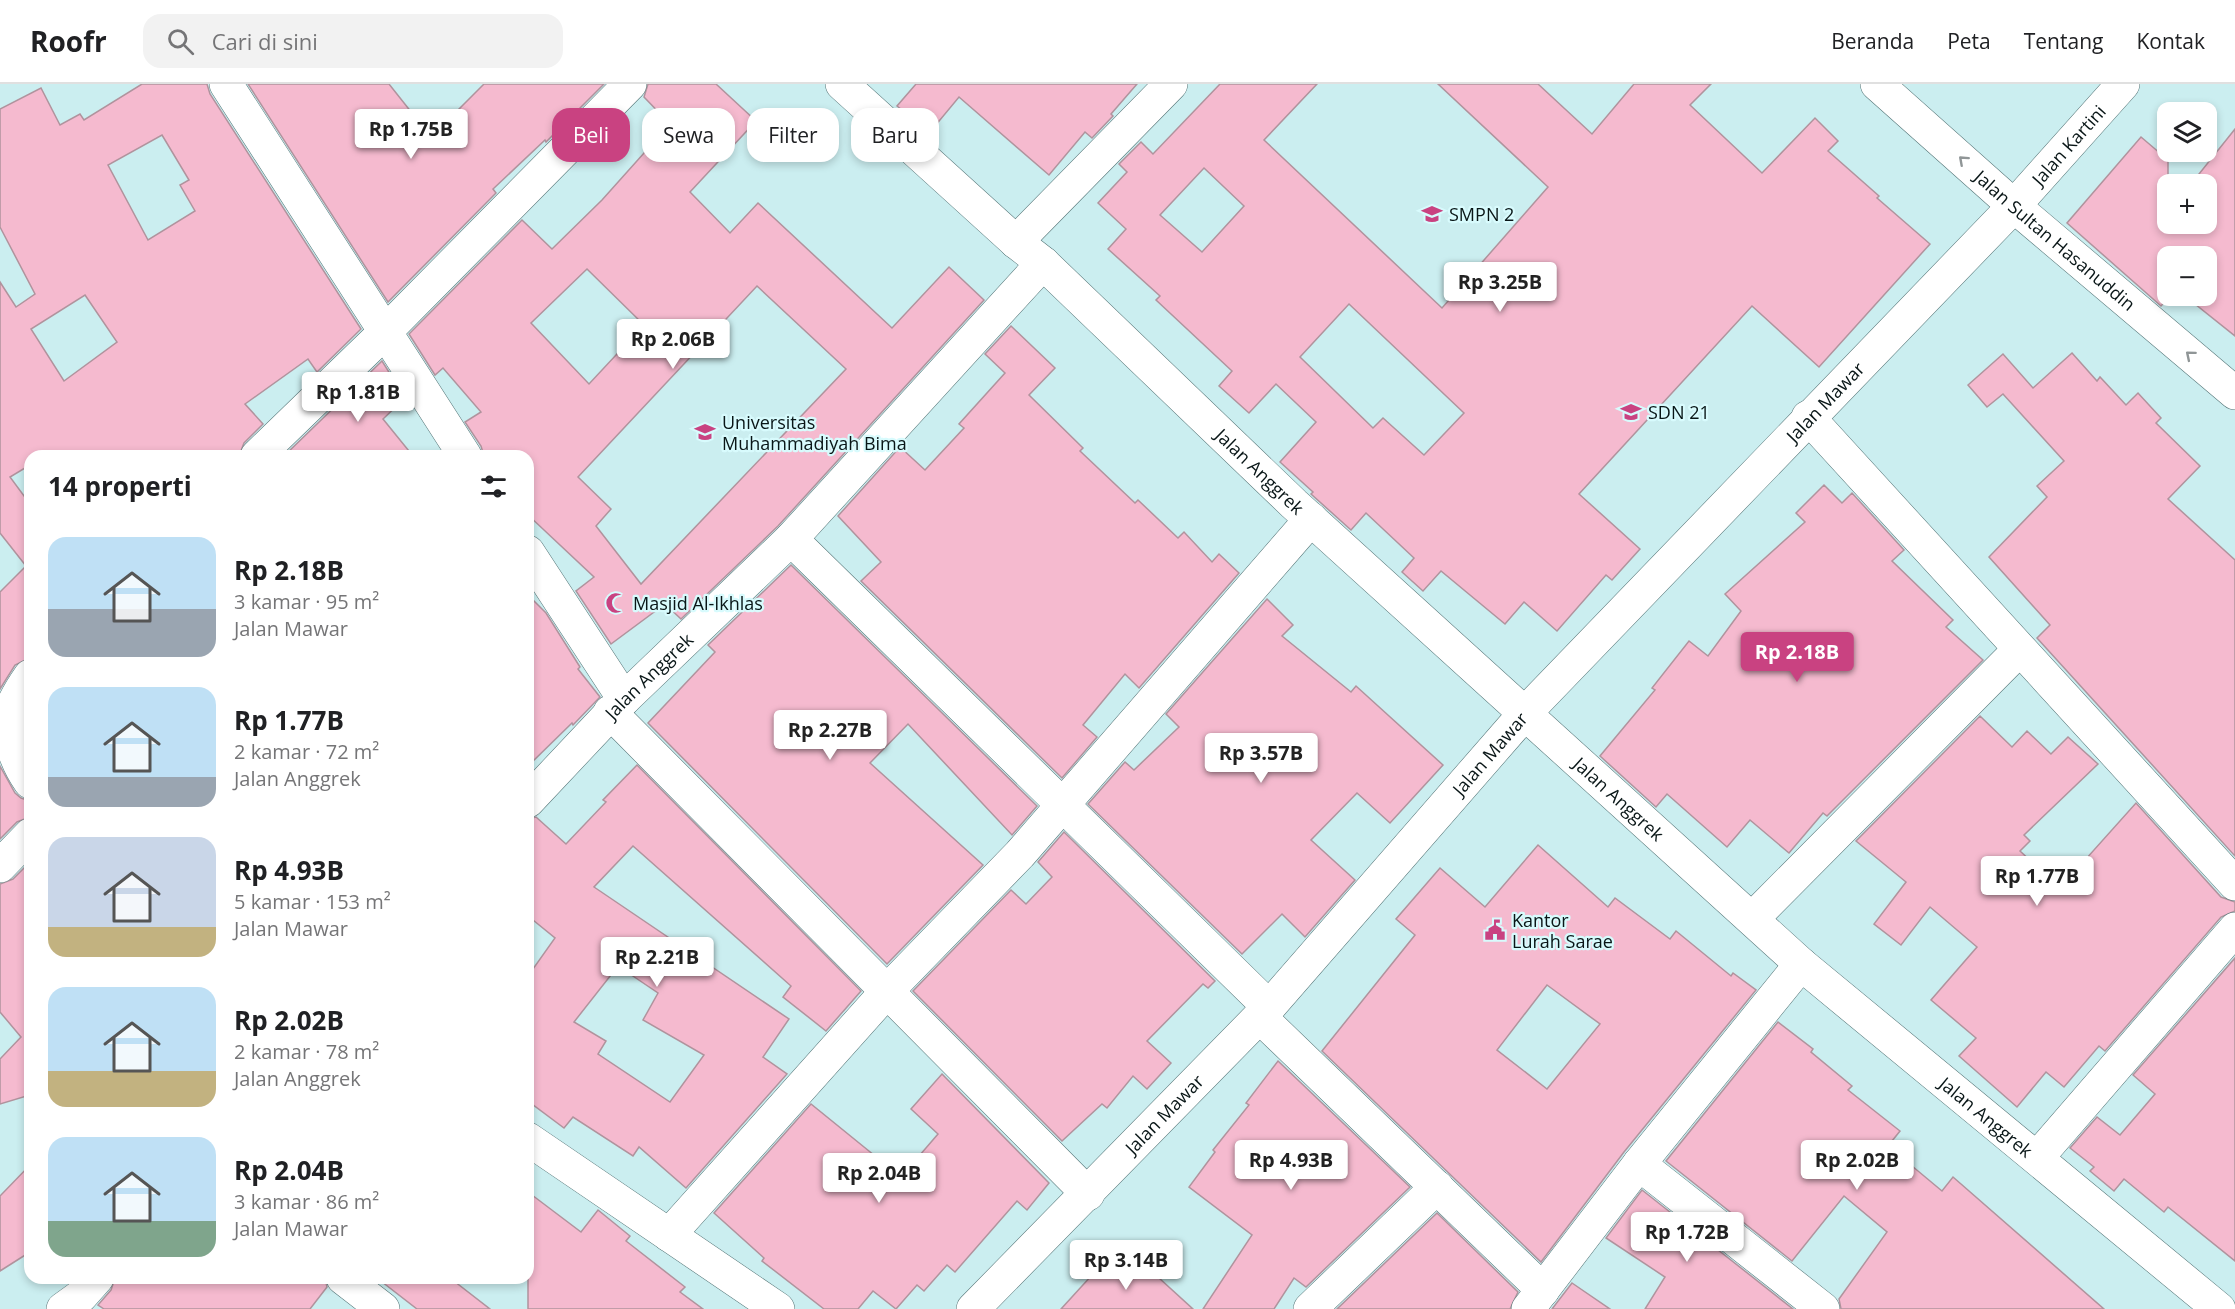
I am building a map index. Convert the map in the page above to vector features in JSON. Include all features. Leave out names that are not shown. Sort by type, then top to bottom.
[{"type":"street","points":[[226,84],[461,450]]},
{"type":"street","points":[[263,450],[385,332],[630,84]]},
{"type":"street","name":"Jalan Anggrek","points":[[842,84],[1016,242],[1043,263],[1311,519],[1801,964],[2219,1309]]},
{"type":"street","points":[[1016,242],[1171,84]]},
{"type":"street","name":"Jalan Sultan Hasanuddin","points":[[1877,84],[2014,206],[2235,393]]},
{"type":"street","name":"Jalan Kartini","points":[[2014,206],[2123,84]]},
{"type":"street","name":"Jalan Mawar","points":[[974,1309],[1264,1012],[1526,712],[1808,417],[2014,206]]},
{"type":"street","name":"Jalan Anggrek","points":[[534,795],[617,705],[791,539],[1043,263]]},
{"type":"street","points":[[1808,417],[2235,884]]},
{"type":"street","points":[[669,1236],[888,990],[1020,854],[1311,519]]},
{"type":"street","points":[[791,539],[1061,806],[1437,1187],[1536,1299],[1639,1164],[1801,964]]},
{"type":"street","points":[[534,562],[617,705],[888,990],[1088,1194]]},
{"type":"street","points":[[1752,919],[2019,650]]},
{"type":"street","points":[[24,688],[9,717],[13,746],[24,773]]},
{"type":"street","points":[[0,866],[24,841]]},
{"type":"street","points":[[2037,1158],[2235,929]]},
{"type":"street","points":[[534,1143],[778,1309]]},
{"type":"street","points":[[1639,1164],[1823,1309]]},
{"type":"street","points":[[1310,1309],[1437,1187]]},
{"type":"street","points":[[63,1309],[81,1296],[92,1284]]},
{"type":"street","points":[[351,1284],[383,1309]]},
{"type":"building","points":[[142,84],[207,84],[210,94],[361,329],[317,372],[308,359],[245,404],[263,424],[244,443],[241,450],[24,450],[24,469],[10,477],[24,496],[24,563],[0,533],[0,282],[16,307],[35,294],[0,227],[0,109],[41,88],[60,125],[80,114],[84,120]],"holes":[[[162,135],[189,180],[180,185],[195,211],[148,240],[108,165]],[[85,295],[117,342],[64,381],[31,329]]]},
{"type":"building","points":[[248,84],[389,84],[431,137],[484,84],[604,84],[580,108],[552,108],[552,136],[493,189],[496,193],[388,302]]},
{"type":"building","points":[[648,84],[716,84],[747,113],[747,131],[735,144],[735,108],[655,108],[644,97]]},
{"type":"building","points":[[916,84],[1137,84],[1111,114],[1113,116],[1092,138],[1085,132],[1049,175],[959,97],[939,121],[939,108],[900,108],[897,106]]},
{"type":"building","points":[[1220,84],[1317,84],[1264,140],[1442,308],[1548,187],[1438,84],[1538,84],[1592,134],[1634,84],[1711,84],[1690,105],[1762,173],[1815,118],[1838,141],[1828,151],[1930,244],[1819,367],[1752,306],[1579,494],[1640,549],[1612,580],[1606,575],[1557,631],[1524,602],[1505,624],[1441,571],[1423,591],[1402,572],[1414,558],[1366,513],[1351,530],[1280,462],[1316,422],[1276,384],[1249,413],[1219,386],[1232,371],[1156,300],[1160,296],[1108,249],[1126,229],[1098,203],[1127,172],[1119,164],[1141,142],[1153,154]],"holes":[[[1204,168],[1244,206],[1202,252],[1160,215]],[[1349,304],[1464,413],[1424,455],[1383,418],[1373,428],[1300,357]]]},
{"type":"building","points":[[2235,129],[2235,336],[2198,306],[2217,306],[2217,246],[2157,246],[2157,302],[2067,223],[2141,137],[2157,151],[2157,162],[2168,162],[2168,174],[2157,174],[2157,234],[2217,234],[2217,174],[2199,174],[2209,162],[2217,162],[2217,152]]},
{"type":"building","points":[[642,155],[642,162],[718,162],[690,192],[730,233],[758,203],[892,328],[949,267],[984,300],[778,526],[681,619],[665,604],[611,644],[576,591],[594,577],[534,521],[534,450],[482,450],[465,422],[481,412],[443,368],[435,375],[409,334],[522,220],[552,249],[602,200]],"holes":[[[587,269],[644,325],[589,384],[531,323]],[[757,286],[846,369],[641,584],[596,526],[611,509],[578,477]]]},
{"type":"building","points":[[1011,326],[1055,368],[1029,395],[1083,448],[1080,451],[1135,503],[1138,500],[1178,538],[1184,532],[1212,562],[1219,554],[1239,573],[1139,688],[1125,674],[1083,725],[1097,737],[1062,778],[861,581],[881,562],[838,516],[900,447],[925,470],[964,428],[959,424],[1005,373],[985,354]]},
{"type":"building","points":[[2072,353],[2097,381],[2100,377],[2126,405],[2138,393],[2161,418],[2156,423],[2200,466],[2168,499],[2235,560],[2235,856],[2037,638],[2050,625],[1989,557],[2047,497],[2037,486],[2064,461],[2003,394],[1987,407],[1968,385],[2003,354],[2033,388]]},
{"type":"building","points":[[382,361],[407,401],[404,399],[383,419],[408,450],[290,450]]},
{"type":"building","points":[[1824,485],[1842,503],[1852,493],[1904,550],[1892,561],[1953,620],[1946,627],[1983,660],[1827,816],[1823,813],[1789,853],[1750,820],[1727,847],[1667,794],[1656,807],[1600,756],[1655,690],[1652,688],[1689,641],[1708,656],[1741,611],[1725,594],[1805,522],[1796,513]]},
{"type":"building","points":[[791,565],[1037,806],[1012,835],[908,724],[870,763],[983,865],[887,964],[648,723],[715,652],[708,645]]},
{"type":"building","points":[[24,568],[24,661],[15,665],[0,689],[0,592]]},
{"type":"building","points":[[1267,599],[1293,625],[1282,636],[1351,692],[1356,686],[1443,765],[1390,823],[1357,793],[1311,840],[1355,880],[1305,937],[1282,914],[1242,954],[1088,804],[1125,762],[1134,770],[1179,727],[1166,714]]},
{"type":"building","points":[[534,601],[546,613],[580,667],[578,669],[600,697],[573,725],[572,723],[534,760]]},
{"type":"building","points":[[1980,716],[2012,747],[2027,731],[2051,754],[2068,737],[2098,764],[2024,835],[2030,841],[2020,851],[2060,888],[2136,803],[2221,897],[2235,902],[2235,911],[2221,917],[2105,1051],[2099,1046],[2064,1087],[2046,1072],[2017,1107],[1959,1056],[1976,1038],[1931,1000],[1977,947],[1930,907],[1901,945],[1874,924],[1906,882],[1856,841]]},
{"type":"building","points":[[637,765],[861,991],[826,1031],[783,997],[791,986],[633,846],[594,887],[789,1019],[763,1057],[787,1074],[686,1188],[639,1147],[633,1156],[573,1117],[564,1128],[534,1106],[534,968],[555,938],[534,921],[534,818],[566,844],[606,802],[603,800]],"holes":[[[618,966],[658,993],[643,1020],[704,1055],[670,1102],[598,1054],[606,1041],[574,1022]]]},
{"type":"building","points":[[0,766],[15,793],[24,799],[24,819],[17,822],[0,839]]},
{"type":"building","points":[[1064,832],[1215,981],[1208,988],[1203,984],[1147,1041],[1171,1063],[1147,1089],[1133,1076],[1107,1108],[1102,1104],[1062,1141],[913,991],[1011,890],[1026,904],[1052,877],[1038,862]]},
{"type":"building","points":[[1538,845],[1608,907],[1615,898],[1670,939],[1676,931],[1731,976],[1733,973],[1756,990],[1624,1152],[1541,1262],[1322,1051],[1415,935],[1396,919],[1440,868],[1485,907]],"holes":[[[1547,985],[1600,1024],[1547,1089],[1497,1050]]]},
{"type":"building","points":[[24,868],[24,1097],[0,1104],[0,1059],[21,1037],[0,1012],[0,884],[13,879]]},
{"type":"building","points":[[2235,958],[2235,1261],[2168,1207],[2164,1212],[2124,1179],[2114,1191],[2090,1171],[2094,1167],[2070,1148],[2097,1117],[2120,1135],[2155,1094],[2133,1075]]},
{"type":"building","points":[[1778,1022],[1813,1049],[1811,1052],[1852,1086],[1848,1090],[1900,1131],[1888,1146],[1942,1191],[1953,1177],[2104,1309],[1841,1309],[1839,1299],[1887,1232],[1844,1196],[1792,1261],[1666,1161]]},
{"type":"building","points":[[1278,1061],[1410,1187],[1306,1287],[1294,1278],[1274,1309],[1203,1309],[1252,1235],[1189,1187],[1215,1152],[1213,1150],[1249,1105],[1246,1103]]},
{"type":"building","points":[[942,1074],[1049,1183],[1027,1210],[1017,1201],[955,1272],[947,1265],[924,1291],[917,1285],[896,1309],[873,1291],[858,1309],[824,1309],[762,1261],[764,1258],[714,1213],[811,1104],[901,1177],[938,1134],[911,1109]]},
{"type":"building","points":[[24,1171],[24,1256],[0,1271],[0,1196]]},
{"type":"building","points":[[1642,1190],[1793,1309],[1645,1309],[1665,1277],[1606,1238]]},
{"type":"building","points":[[534,1197],[581,1232],[598,1210],[630,1236],[626,1241],[685,1287],[680,1292],[703,1309],[528,1309],[528,1284],[534,1284]]},
{"type":"building","points":[[1437,1213],[1518,1292],[1510,1309],[1337,1309]]},
{"type":"building","points":[[1136,1257],[1193,1309],[1061,1309],[1103,1263],[1118,1277]]},
{"type":"building","points":[[1572,1283],[1610,1309],[1552,1309]]},
{"type":"building","points":[[113,1284],[326,1284],[327,1287],[310,1309],[104,1309],[98,1305],[111,1290]]},
{"type":"building","points":[[385,1284],[458,1284],[490,1309],[417,1309]]},
{"type":"place","name":"SMPN 2","points":[[1432,214]]},
{"type":"place","name":"SDN 21","points":[[1631,412]]},
{"type":"place","name":"Universitas Muhammadiyah Bima","points":[[705,432]]},
{"type":"place","name":"Masjid Al-Ikhlas","points":[[616,603]]},
{"type":"place","name":"Kantor Lurah Sarae","points":[[1495,930]]}]
